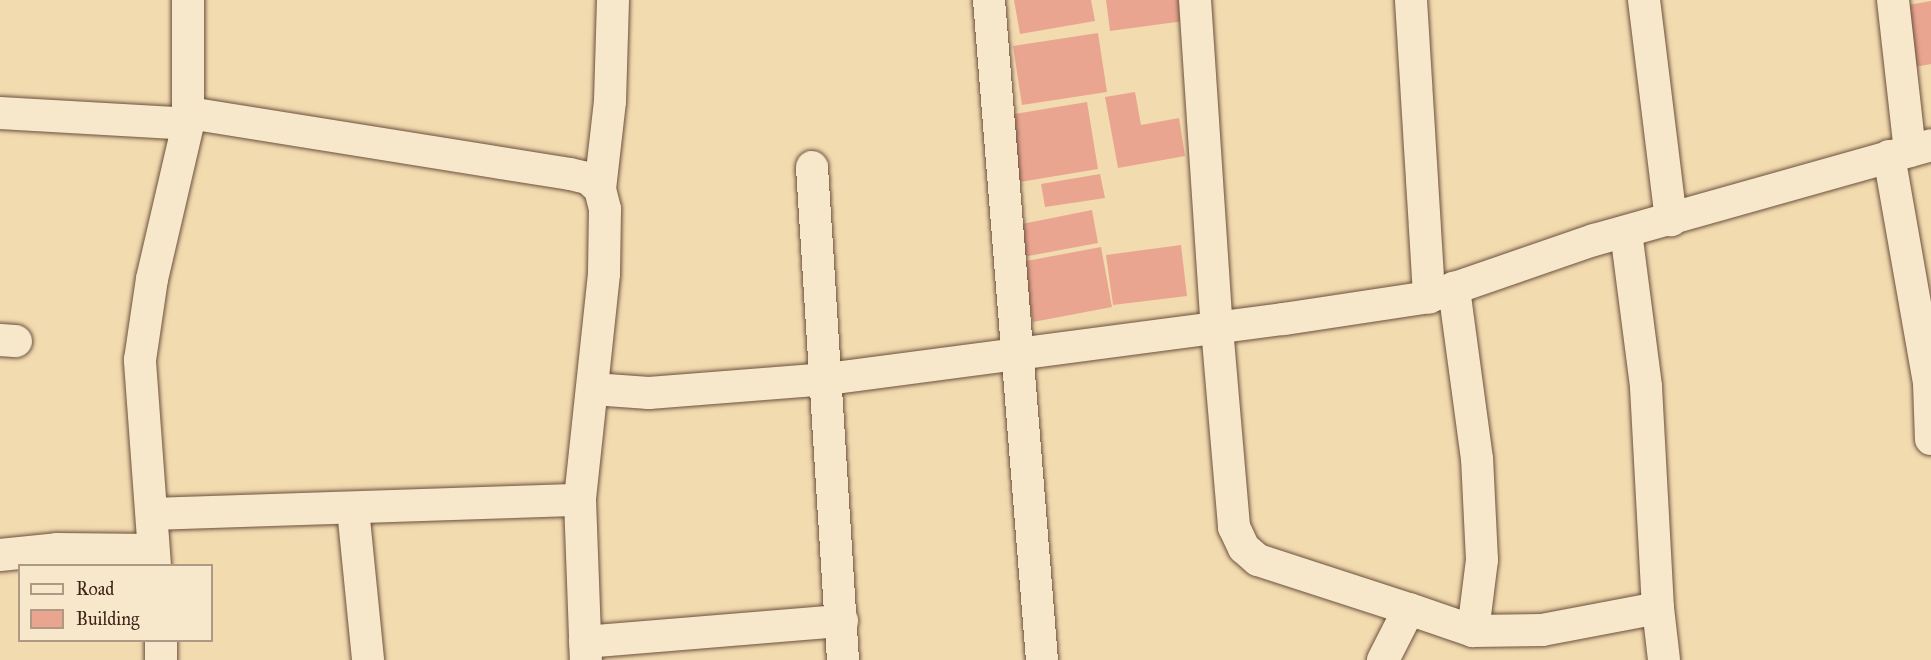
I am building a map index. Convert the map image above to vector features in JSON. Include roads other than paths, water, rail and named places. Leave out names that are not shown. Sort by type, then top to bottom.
[{"type":"street","points":[[0,555],[57,549],[154,558],[140,360],[152,279],[188,119],[188,0]]},
{"type":"street","points":[[613,0],[610,101],[600,189],[605,209],[604,274],[580,500],[586,651],[842,621]]},
{"type":"street","points":[[989,0],[1042,660]]},
{"type":"street","points":[[1195,0],[1216,328],[1231,510],[1239,540],[1250,555],[1258,560],[1473,631],[1542,630],[1658,608]]},
{"type":"street","points":[[1411,0],[1441,292],[1478,481],[1482,560],[1473,631]]},
{"type":"street","points":[[1644,0],[1671,220]]},
{"type":"street","points":[[1893,0],[1910,150],[1929,383],[1931,440]]},
{"type":"street","points":[[0,113],[188,119],[570,174],[588,178],[600,189]]},
{"type":"street","points":[[593,389],[649,393],[827,379],[1216,328],[1441,292],[1626,232],[1910,150]]},
{"type":"street","points":[[812,167],[843,660]]},
{"type":"street","points":[[1626,232],[1646,387],[1658,608],[1664,660]]},
{"type":"street","points":[[152,514],[580,500]]},
{"type":"street","points":[[353,509],[368,660]]},
{"type":"street","points":[[1383,660],[1409,609]]},
{"type":"street","points":[[160,642],[161,660]]}]
